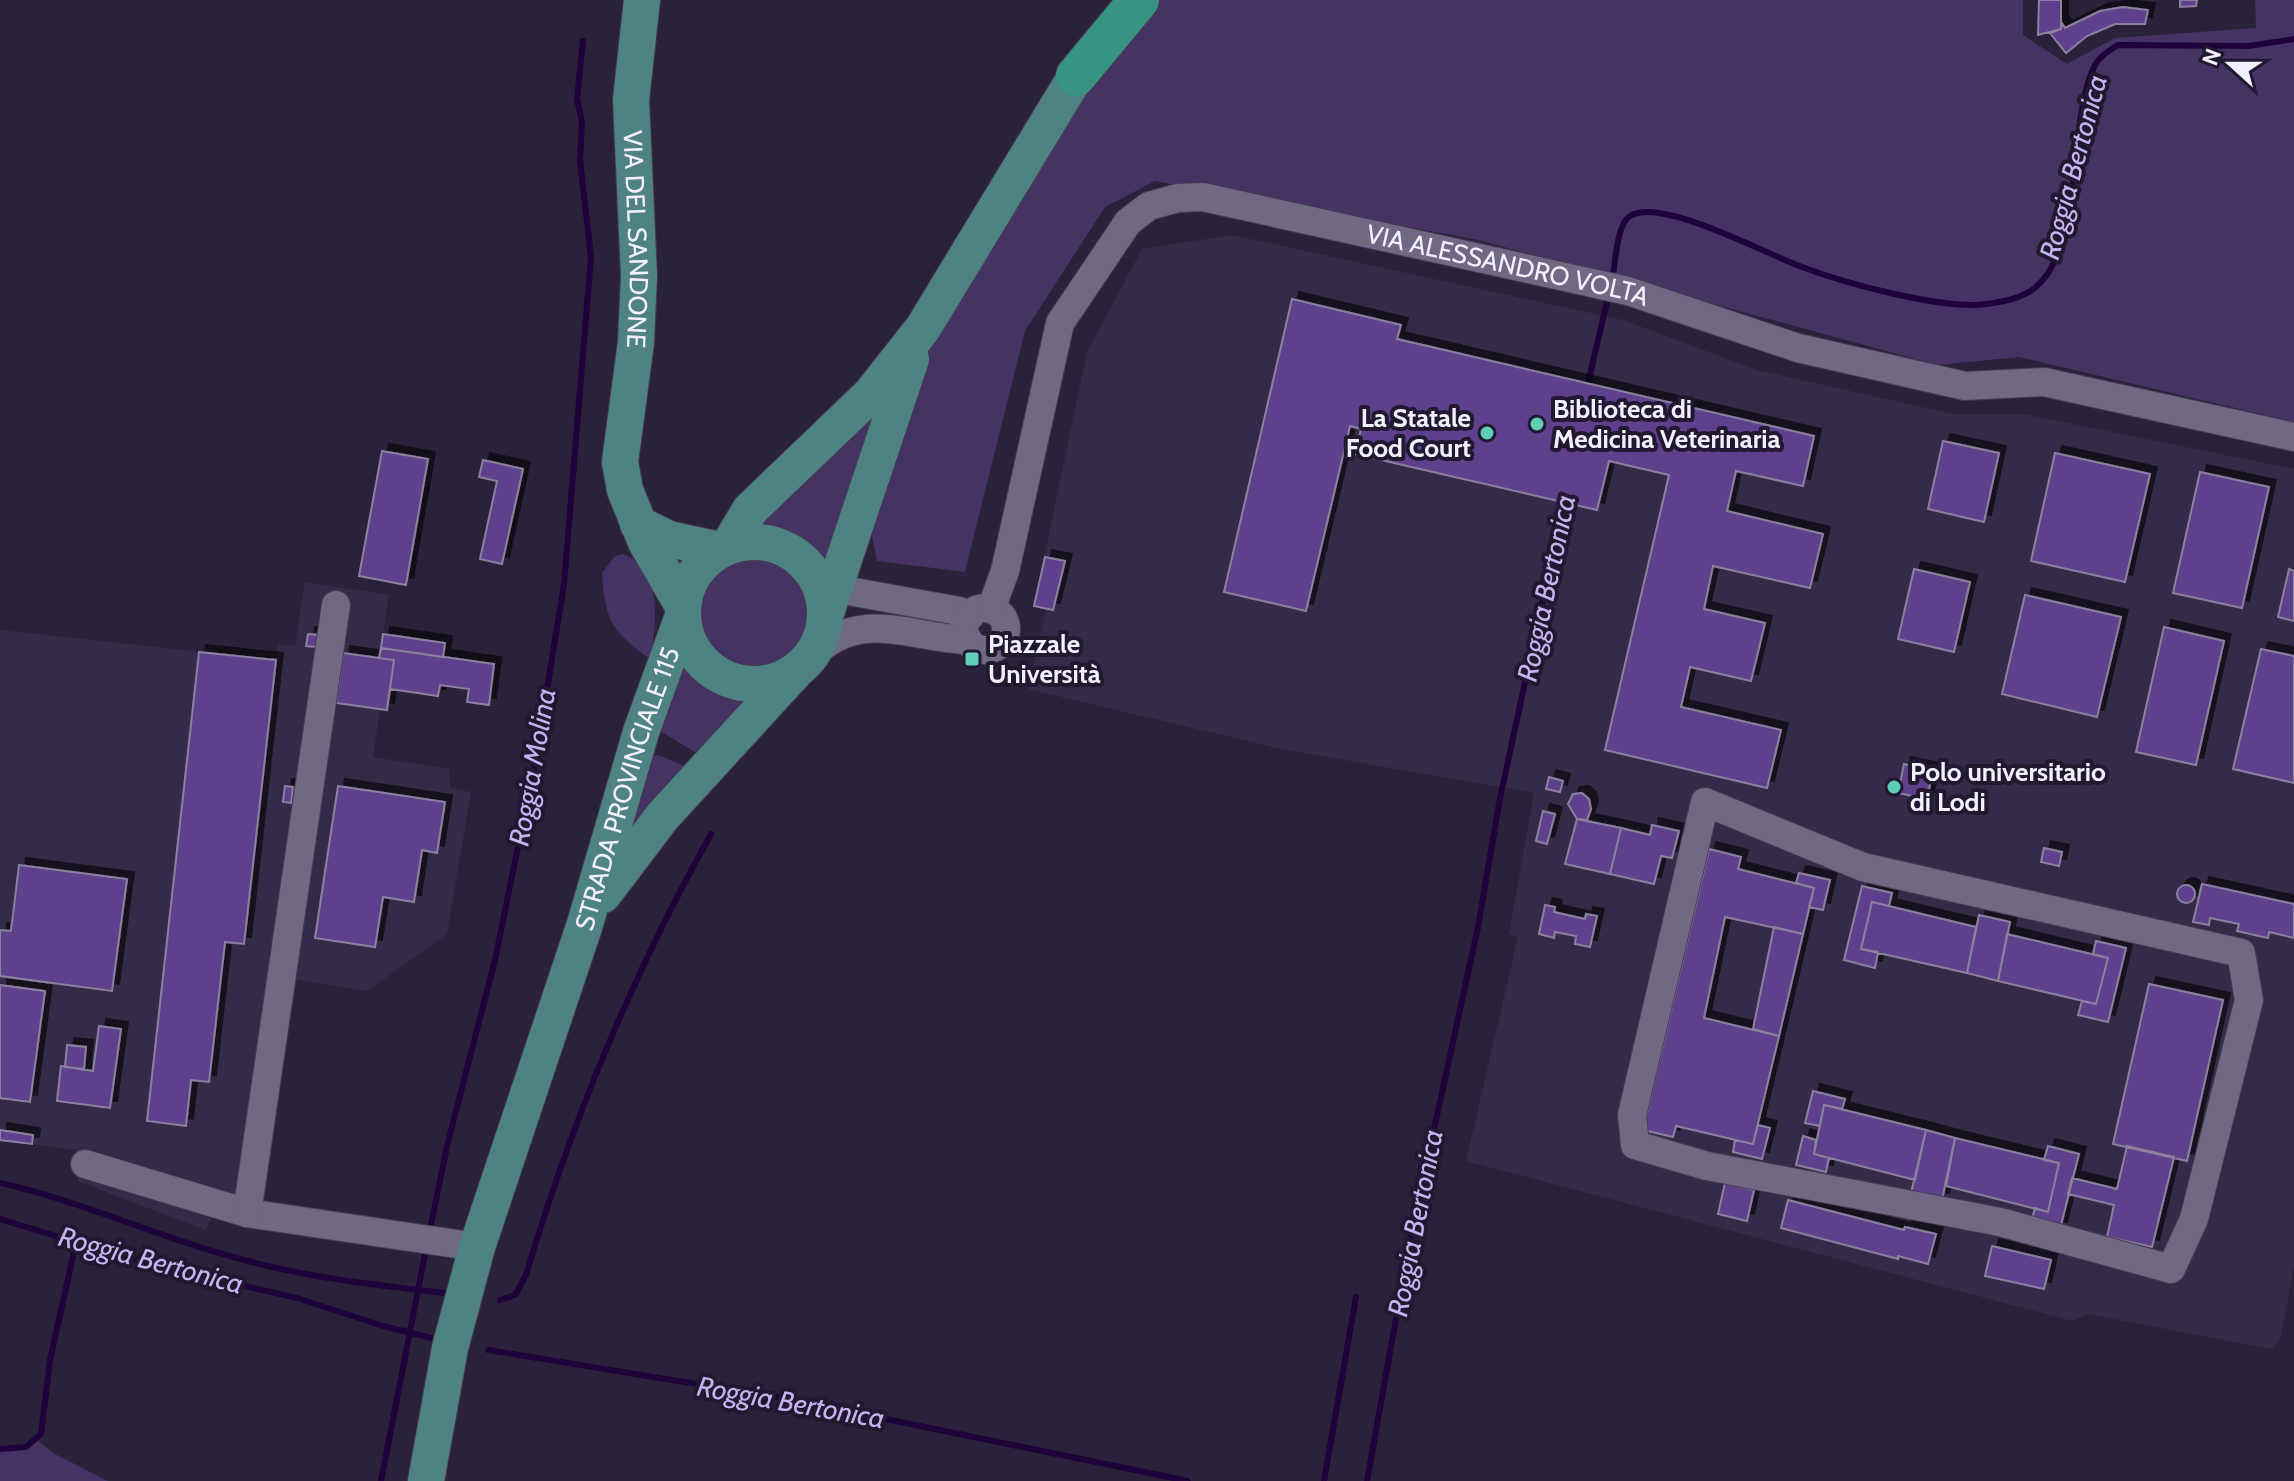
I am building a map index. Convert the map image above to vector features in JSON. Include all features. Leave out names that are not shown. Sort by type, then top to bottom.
[{"type":"highway","points":[[1076,76],[1104,21],[1107,0]]},
{"type":"highway","points":[[1076,76],[1139,0]]},
{"type":"main road","name":"VIA DEL SANDONE","points":[[642,0],[631,100],[639,276],[636,342],[620,462],[625,490],[638,524],[683,612]]},
{"type":"main road","points":[[724,548],[750,510],[871,394],[923,328],[1076,76]]},
{"type":"main road","points":[[825,592],[795,553],[774,544],[751,541],[724,548],[709,557],[694,574],[683,612],[689,643],[702,663],[723,678],[747,685],[771,683],[803,664],[823,635],[825,592],[851,540],[893,406],[923,328]]},
{"type":"main road","points":[[638,524],[669,539],[724,548]]},
{"type":"main road","name":"STRADA PROVINCIALE 115","points":[[585,924],[641,732],[683,612]]},
{"type":"main road","name":"STRADA PROVINCIALE 115","points":[[585,924],[621,868],[662,817],[803,664]]},
{"type":"main road","points":[[426,1481],[450,1348],[477,1247],[585,924]]},
{"type":"street","name":"VIA ALESSANDRO VOLTA","points":[[976,622],[1005,571],[1060,323],[1128,222],[1149,206],[1178,198],[1203,197],[1628,291],[1798,348],[1965,386],[2044,382],[2294,437]]},
{"type":"street","points":[[851,540],[853,561],[868,582],[889,597]]},
{"type":"street","points":[[825,592],[889,597],[976,622]]},
{"type":"street","points":[[247,1213],[336,605]]},
{"type":"street","points":[[803,664],[836,636],[868,628],[976,622]]},
{"type":"street","points":[[1705,802],[1863,867],[2241,953],[2249,1000],[2194,1219],[2171,1269],[2000,1222],[1707,1166],[1635,1145],[1632,1115],[1705,802]]},
{"type":"street","points":[[85,1164],[247,1213],[477,1247]]},
{"type":"shaded area","points":[[1157,0],[2023,0],[2023,35],[2067,64],[2115,38],[2256,28],[2255,0],[2294,0],[2294,422],[2019,357],[1938,365],[1474,239],[1155,181],[1105,207],[1025,331],[965,572],[877,561],[869,520],[933,328],[1076,95]]},
{"type":"shaded area","name":"Polo universitario di Lodi","points":[[1232,235],[1623,320],[1757,370],[1953,414],[2024,414],[2294,469],[2294,1268],[2280,1340],[2271,1349],[2088,1314],[2073,1321],[1466,1161],[1518,937],[1509,934],[1534,793],[1281,749],[1028,689],[1046,609],[1034,606],[1087,352],[1142,249]]},
{"type":"shaded area","points":[[881,399],[828,565],[798,536],[780,527],[759,524]]},
{"type":"shaded area","points":[[753,552],[776,557],[795,570],[808,589],[813,612],[808,635],[795,654],[776,667],[753,672],[730,667],[711,654],[698,635],[693,612],[698,589],[711,570],[730,557]]},
{"type":"shaded area","points":[[623,554],[636,561],[651,584],[655,615],[650,659],[618,632],[605,602],[602,573],[615,556]]},
{"type":"shaded area","points":[[305,582],[389,595],[379,658],[394,660],[387,710],[380,709],[373,757],[449,769],[450,788],[471,792],[447,934],[367,991],[293,979],[258,1226],[216,1213],[205,1230],[78,1181],[76,1150],[0,1140],[0,630],[275,660],[278,645],[295,646]]},
{"type":"shaded area","points":[[677,658],[702,683],[749,699],[698,754],[660,731]]},
{"type":"shaded area","points":[[658,755],[685,766],[615,857],[647,758]]},
{"type":"shaded area","points":[[37,1440],[53,1453],[108,1481],[0,1481],[0,1449],[26,1447]]},
{"type":"building","points":[[2039,0],[2061,0],[2061,29],[2038,35]]},
{"type":"building","points":[[2180,0],[2197,0],[2196,6],[2180,7]]},
{"type":"building","points":[[2123,7],[2148,10],[2145,24],[2115,24],[2087,36],[2066,53],[2050,33],[2061,29],[2061,22],[2065,28],[2100,11]]},
{"type":"building","points":[[1292,299],[1401,325],[1397,339],[1814,436],[1803,486],[1736,471],[1727,511],[1823,534],[1810,588],[1713,566],[1704,609],[1765,623],[1751,681],[1690,667],[1681,707],[1781,730],[1767,788],[1605,750],[1669,475],[1609,461],[1597,510],[1355,454],[1361,429],[1350,426],[1306,611],[1224,592]]},
{"type":"building","points":[[1943,441],[1999,453],[1984,522],[1928,509]]},
{"type":"building","points":[[382,451],[428,459],[406,585],[359,576]]},
{"type":"building","points":[[2055,453],[2150,474],[2125,582],[2031,561]]},
{"type":"building","points":[[483,460],[523,469],[502,564],[480,559],[497,481],[479,477]]},
{"type":"building","points":[[2200,472],[2269,487],[2242,608],[2173,593]]},
{"type":"building","points":[[1045,557],[1065,561],[1053,610],[1034,606]]},
{"type":"building","points":[[1914,569],[1970,582],[1954,652],[1898,639]]},
{"type":"building","points":[[2289,569],[2294,571],[2294,621],[2278,617]]},
{"type":"building","points":[[2025,595],[2121,617],[2097,717],[2002,694]]},
{"type":"building","points":[[2164,627],[2224,641],[2196,765],[2136,752]]},
{"type":"building","points":[[308,634],[319,635],[317,647],[306,646]]},
{"type":"building","points":[[383,634],[445,643],[443,657],[381,648]]},
{"type":"building","points":[[381,648],[494,664],[489,705],[467,702],[469,689],[440,685],[438,696],[390,689],[394,660],[379,658]]},
{"type":"building","points":[[2261,649],[2294,656],[2294,783],[2233,769]]},
{"type":"building","points":[[199,652],[276,660],[244,944],[225,942],[209,1082],[191,1080],[186,1126],[147,1121]]},
{"type":"building","points":[[343,653],[394,660],[387,710],[336,703]]},
{"type":"building","points":[[1904,764],[1933,770],[1927,799],[1898,793]]},
{"type":"building","points":[[1549,777],[1563,781],[1560,792],[1546,789]]},
{"type":"building","points":[[285,786],[293,787],[291,803],[283,802]]},
{"type":"building","points":[[338,786],[445,802],[437,853],[422,850],[414,902],[383,897],[375,947],[315,938]]},
{"type":"building","points":[[1582,793],[1589,799],[1591,809],[1587,820],[1577,819],[1568,804],[1573,794]]},
{"type":"building","points":[[1543,811],[1555,814],[1547,844],[1536,841]]},
{"type":"building","points":[[1577,819],[1621,828],[1610,874],[1565,864]]},
{"type":"building","points":[[1652,825],[1679,831],[1672,858],[1661,856],[1654,884],[1610,874],[1621,828],[1650,835]]},
{"type":"building","points":[[2044,848],[2062,852],[2059,866],[2041,862]]},
{"type":"building","points":[[1709,849],[1741,857],[1738,869],[1814,888],[1803,934],[1725,917],[1704,1018],[1779,1036],[1753,1144],[1676,1126],[1673,1137],[1643,1130]]},
{"type":"building","points":[[19,865],[127,879],[112,991],[0,976],[0,930],[11,931]]},
{"type":"building","points":[[1799,873],[1830,880],[1823,910],[1809,907],[1814,888],[1796,883]]},
{"type":"building","points":[[2202,884],[2294,904],[2294,938],[2269,932],[2268,938],[2237,931],[2239,924],[2210,918],[2209,925],[2193,922]]},
{"type":"building","points":[[2186,885],[2195,894],[2186,903],[2177,894]]},
{"type":"building","points":[[1862,886],[1892,893],[1889,906],[1872,902],[1861,949],[1878,952],[1875,968],[1844,960]]},
{"type":"building","points":[[1872,902],[1976,927],[1967,973],[1861,949]]},
{"type":"building","points":[[1545,905],[1555,907],[1554,912],[1585,919],[1586,914],[1597,916],[1590,947],[1575,944],[1576,936],[1555,932],[1554,938],[1539,934]]},
{"type":"building","points":[[1979,915],[2010,922],[1998,981],[1967,973]]},
{"type":"building","points":[[1774,927],[1803,934],[1779,1036],[1753,1029]]},
{"type":"building","points":[[2007,934],[2108,958],[2096,1004],[1998,981]]},
{"type":"building","points":[[2096,941],[2126,948],[2108,1022],[2078,1015],[2082,1001],[2096,1004],[2108,958],[2093,954]]},
{"type":"building","points":[[2149,984],[2223,1000],[2187,1161],[2113,1144]]},
{"type":"building","points":[[0,985],[45,991],[30,1102],[0,1098]]},
{"type":"building","points":[[99,1026],[121,1029],[110,1108],[57,1101],[61,1066],[93,1071]]},
{"type":"building","points":[[67,1045],[86,1047],[84,1069],[65,1067]]},
{"type":"building","points":[[1813,1091],[1845,1099],[1842,1109],[1824,1105],[1820,1126],[1805,1123]]},
{"type":"building","points":[[1824,1105],[1926,1130],[1915,1180],[1814,1154]]},
{"type":"building","points":[[1758,1125],[1770,1128],[1762,1159],[1733,1152],[1735,1140],[1753,1144]]},
{"type":"building","points":[[0,1130],[33,1135],[32,1144],[0,1140]]},
{"type":"building","points":[[1926,1130],[1955,1138],[1942,1200],[1911,1193]]},
{"type":"building","points":[[1803,1136],[1816,1140],[1814,1154],[1829,1158],[1826,1172],[1796,1165]]},
{"type":"building","points":[[1955,1138],[2059,1163],[2048,1212],[1946,1186]]},
{"type":"building","points":[[2048,1146],[2079,1154],[2060,1229],[2031,1222],[2035,1208],[2048,1212],[2059,1163],[2044,1160]]},
{"type":"building","points":[[2127,1146],[2174,1157],[2152,1247],[2107,1237],[2114,1205],[2068,1194],[2072,1178],[2117,1189]]},
{"type":"building","points":[[1725,1183],[1754,1190],[1747,1221],[1718,1214]]},
{"type":"building","points":[[1788,1200],[1904,1230],[1905,1227],[1936,1234],[1928,1264],[1781,1228]]},
{"type":"building","points":[[1992,1246],[2051,1260],[2044,1289],[1985,1276]]},
{"type":"waterway","name":"Roggia Bertonica","points":[[1612,279],[1622,227],[1630,216],[1645,212],[1689,220],[1802,267],[1894,294],[1967,305],[2006,301],[2037,286],[2052,266],[2062,241],[2086,88],[2102,56],[2118,45],[2248,46],[2294,39]]},
{"type":"waterway","name":"Roggia Molina","points":[[429,1234],[448,1142],[495,960],[536,758],[564,584],[591,257],[580,160],[582,122],[577,99],[583,41]]},
{"type":"waterway","name":"Roggia Bertonica","points":[[1586,392],[1609,293]]},
{"type":"waterway","name":"Roggia Bertonica","points":[[1367,1481],[1411,1235],[1478,927],[1500,798],[1565,497]]},
{"type":"waterway","points":[[500,1300],[515,1295],[526,1275],[563,1161],[606,1049],[655,941],[711,834]]},
{"type":"waterway","points":[[0,1183],[64,1200],[188,1243],[276,1268],[452,1294]]},
{"type":"waterway","name":"Roggia Bertonica","points":[[0,1219],[149,1264],[297,1298],[383,1326],[440,1340]]},
{"type":"waterway","points":[[0,1449],[26,1447],[41,1434],[50,1360],[76,1243]]},
{"type":"waterway","name":"Roggia Molina","points":[[381,1481],[426,1249]]},
{"type":"waterway","points":[[1324,1481],[1356,1297]]},
{"type":"waterway","name":"Roggia Bertonica","points":[[488,1350],[789,1399],[1188,1481]]},
{"type":"place","name":"Biblioteca di Medicina Veterinaria","points":[[1537,424]]},
{"type":"place","name":"La Statale Food Court","points":[[1487,433]]},
{"type":"place","name":"Piazzale Università","points":[[972,659]]},
{"type":"place","name":"Polo universitario di Lodi","points":[[1894,787]]}]
